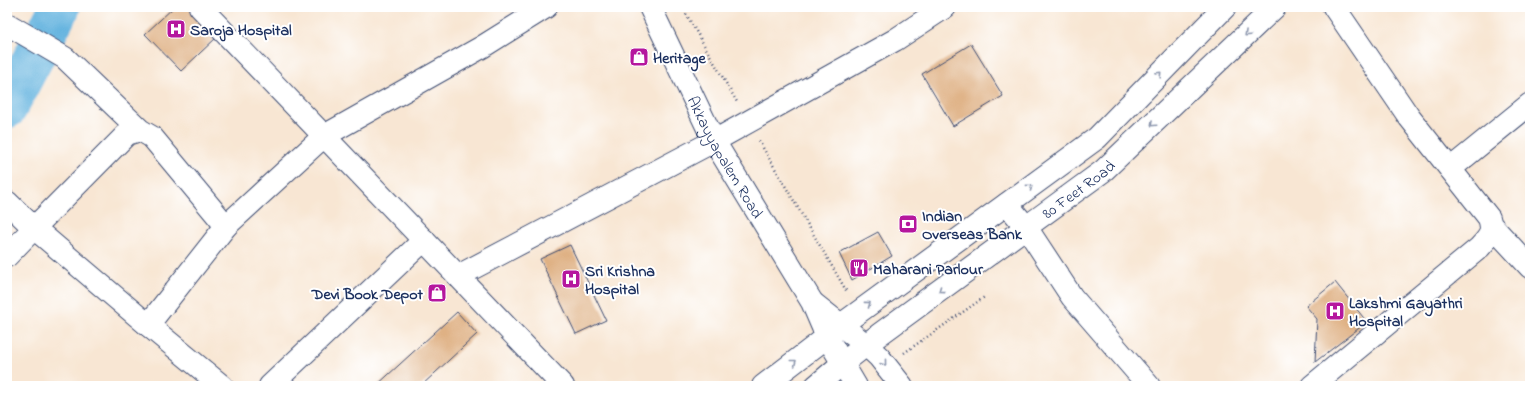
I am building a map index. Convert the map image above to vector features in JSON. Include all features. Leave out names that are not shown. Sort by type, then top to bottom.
[{"type":"street","points":[[200,7],[563,386]]},
{"type":"street","points":[[148,325],[226,226],[324,136],[482,47],[546,7]]},
{"type":"street","name":"Akkayyapalem Road","points":[[650,7],[714,142],[812,302],[834,331],[843,363],[856,386]]},
{"type":"street","points":[[458,276],[714,142],[895,40],[945,7]]},
{"type":"street","name":"80 Feet Road","points":[[816,386],[873,339],[1103,171],[1275,7]]},
{"type":"street","points":[[1334,7],[1409,117],[1488,218],[1492,226],[1530,267]]},
{"type":"street","name":"80 Feet Road","points":[[763,386],[861,310],[1097,138],[1215,10]]},
{"type":"street","points":[[7,24],[65,58],[140,130],[152,137],[226,226]]},
{"type":"street","points":[[1450,169],[1530,104]]},
{"type":"street","points":[[7,256],[127,134],[140,130]]},
{"type":"street","points":[[7,202],[34,228],[222,386]]},
{"type":"street","points":[[1007,204],[1026,227],[1072,296],[1149,386]]},
{"type":"street","points":[[1312,386],[1479,248],[1489,238],[1492,226]]},
{"type":"street","points":[[270,386],[424,240]]},
{"type":"street","name":"Akkayyapalem Road","points":[[834,331],[873,339],[879,358],[902,386]]},
{"type":"path","points":[[682,7],[851,298],[861,310]]},
{"type":"path","points":[[873,339],[899,357],[986,296]]},
{"type":"building","points":[[174,7],[188,7],[217,37],[181,71],[145,34]]},
{"type":"building","points":[[971,44],[1003,96],[953,126],[922,74]]},
{"type":"building","name":"Maharani Parlour","points":[[878,232],[892,256],[852,280],[839,253]]},
{"type":"building","points":[[570,245],[606,320],[576,334],[540,259]]},
{"type":"building","points":[[1335,282],[1367,322],[1315,362],[1317,319],[1306,306]]},
{"type":"building","points":[[457,312],[477,334],[421,386],[376,386]]},
{"type":"waterway","points":[[7,108],[60,7]]},
{"type":"place","name":"Saroja Hospital","points":[[176,29]]},
{"type":"place","name":"Heritage","points":[[639,57]]},
{"type":"place","name":"Indian Overseas Bank","points":[[908,224]]},
{"type":"place","name":"Maharani Parlour","points":[[859,268]]},
{"type":"place","name":"Sri Krishna Hospital","points":[[571,279]]},
{"type":"place","name":"Devi Book Depot","points":[[437,293]]},
{"type":"place","name":"Lakshmi Gayathri Hospital","points":[[1335,311]]}]
